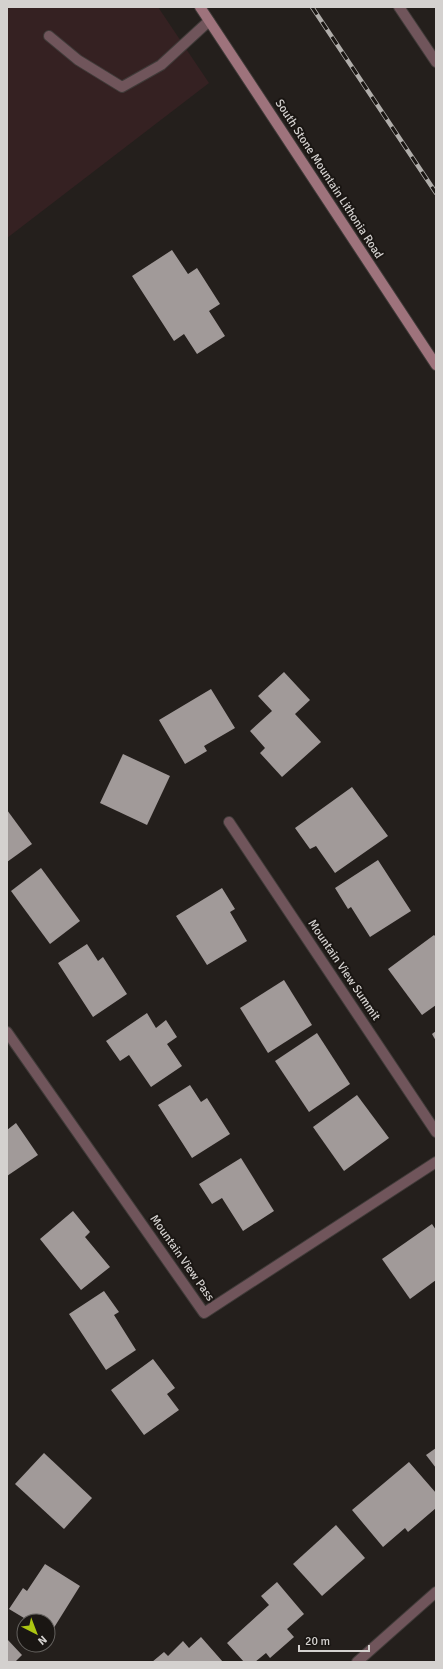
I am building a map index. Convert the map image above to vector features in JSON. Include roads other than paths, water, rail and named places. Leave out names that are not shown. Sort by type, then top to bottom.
[{"type":"main road","name":"South Stone Mountain Lithonia Road","points":[[200,7],[436,364]]},
{"type":"street","points":[[399,7],[436,62]]},
{"type":"street","points":[[49,36],[78,60],[122,87],[161,65],[209,20]]},
{"type":"street","name":"Mountain View Summit","points":[[229,822],[436,1132]]},
{"type":"street","name":"Mountain View Pass","points":[[8,1036],[204,1313],[436,1162]]},
{"type":"street","points":[[357,1662],[436,1592]]},
{"type":"railway","points":[[312,7],[436,193]]}]
